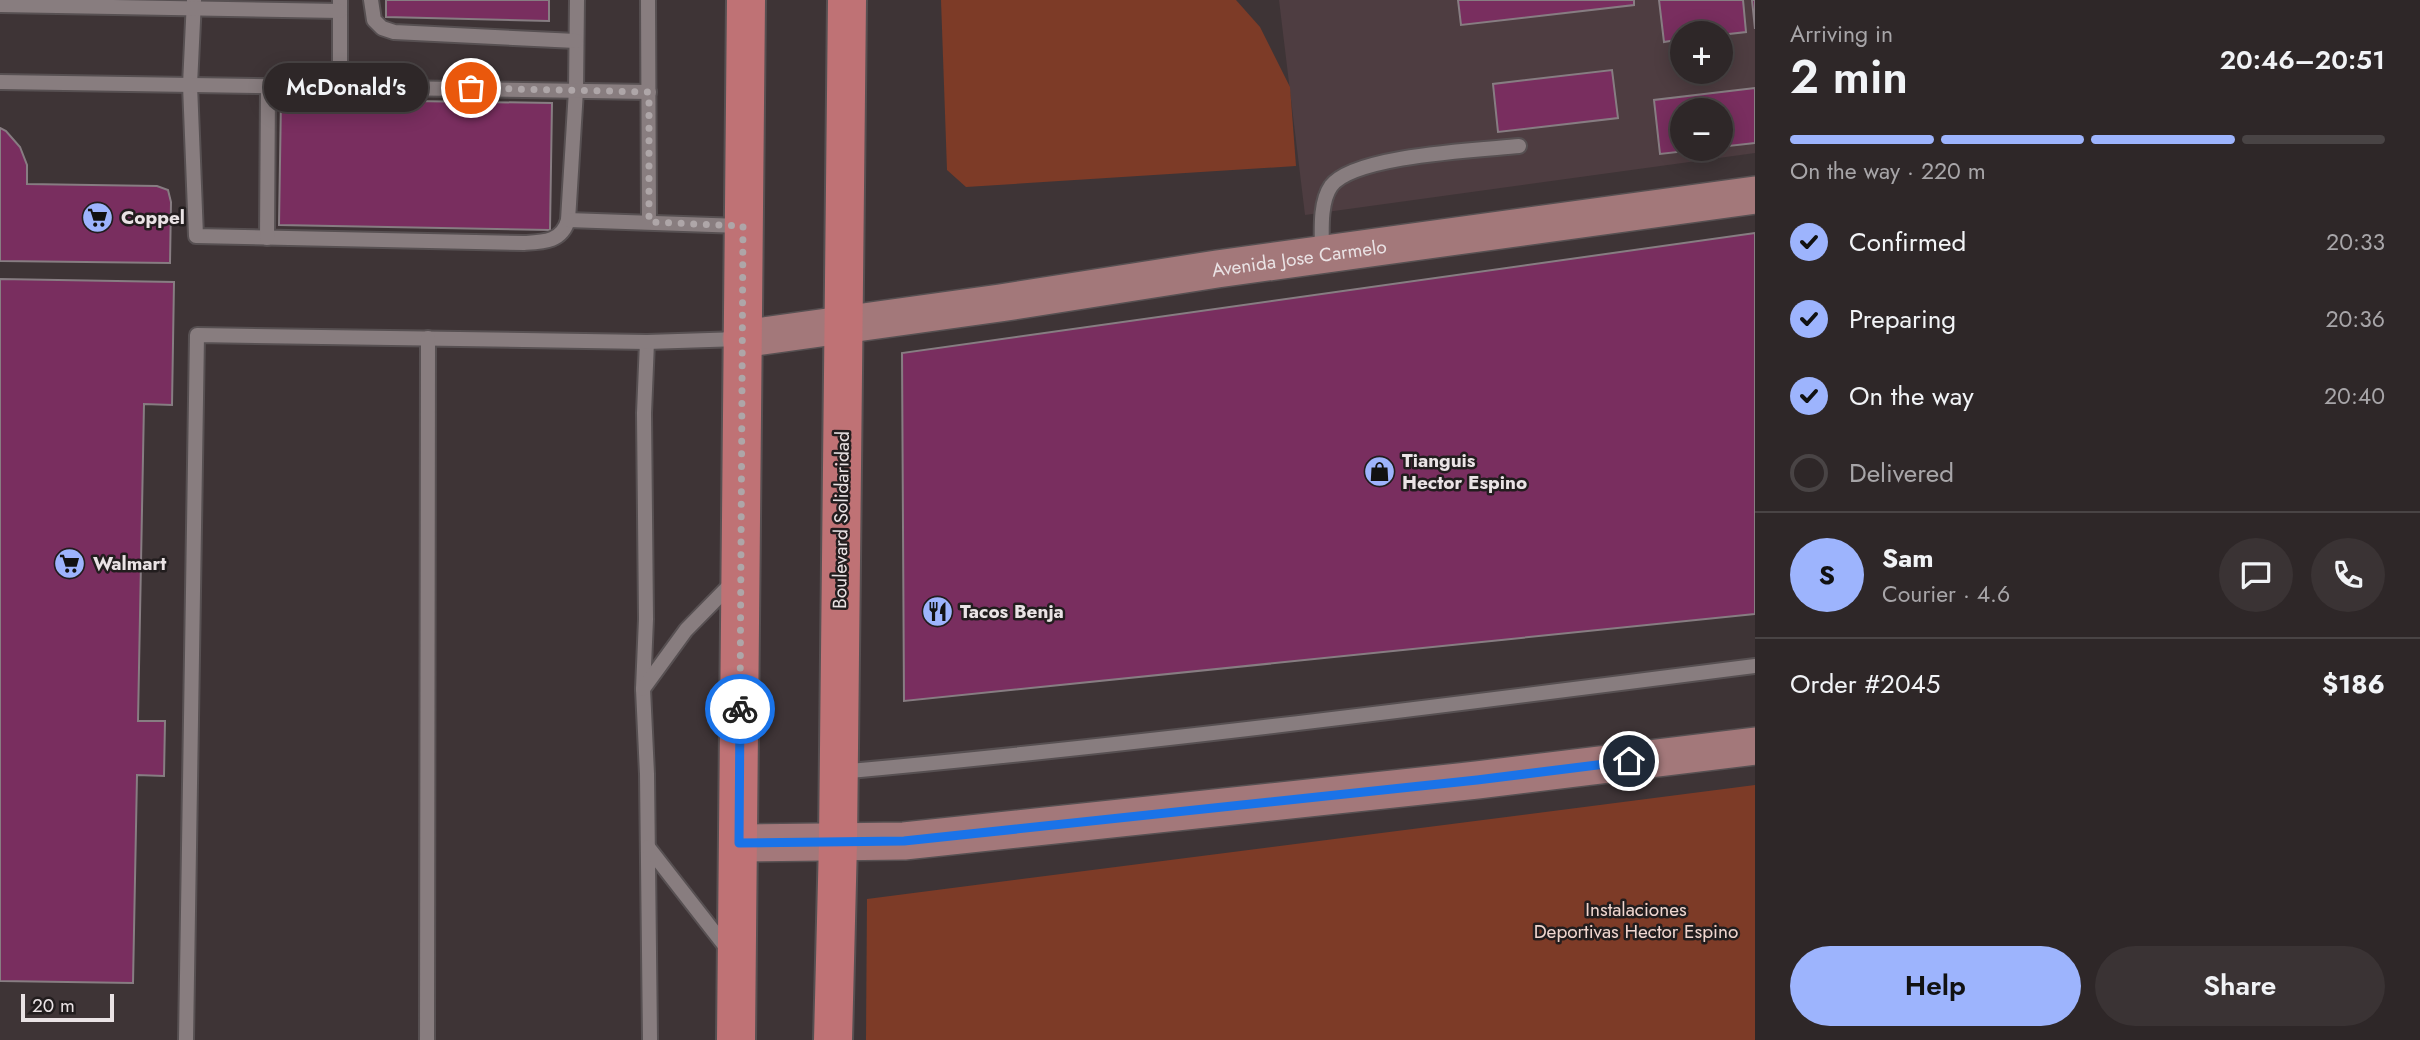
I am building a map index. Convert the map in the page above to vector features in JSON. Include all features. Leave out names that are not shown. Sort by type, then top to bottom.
[{"type":"main road","points":[[736,1040],[746,0]]},
{"type":"main road","name":"Boulevard Solidaridad","points":[[833,1040],[838,842],[847,0]]},
{"type":"street","name":"Avenida Jose Carmelo","points":[[741,339],[844,326],[1217,269],[1755,195]]},
{"type":"street","points":[[739,843],[904,841],[1477,780],[1755,746]]},
{"type":"lane","points":[[371,0],[374,20],[382,28],[394,32],[576,41]]},
{"type":"lane","points":[[194,5],[190,85],[196,236],[524,243],[558,237],[565,230],[568,220],[576,90],[577,0]]},
{"type":"lane","points":[[648,0],[649,222]]},
{"type":"lane","points":[[0,5],[340,5],[340,86]]},
{"type":"lane","points":[[0,82],[649,92]]},
{"type":"lane","points":[[267,238],[268,86]]},
{"type":"lane","points":[[1322,256],[1325,205],[1329,188],[1338,178],[1374,164],[1519,146]]},
{"type":"lane","points":[[568,220],[743,226]]},
{"type":"lane","points":[[186,1040],[197,335],[647,342],[741,339]]},
{"type":"lane","points":[[427,1040],[428,338]]},
{"type":"lane","points":[[647,342],[644,413],[646,620],[643,689],[650,1040]]},
{"type":"lane","points":[[643,689],[686,630],[741,574]]},
{"type":"lane","points":[[838,772],[1252,730],[1755,666]]},
{"type":"lane","points":[[648,847],[738,962]]},
{"type":"shaded area","points":[[1279,0],[1755,0],[1755,153],[1733,156],[1733,98],[1670,98],[1670,161],[1697,161],[1305,215]]},
{"type":"green space","points":[[941,0],[1236,0],[1260,27],[1290,87],[1296,166],[966,187],[947,170]]},
{"type":"green space","name":"Instalaciones Deportivas Hector Espino","points":[[1755,785],[1755,1040],[866,1040],[867,899]]},
{"type":"building","points":[[386,0],[549,0],[549,21],[386,17]]},
{"type":"building","points":[[1458,0],[1634,0],[1634,5],[1461,25]]},
{"type":"building","points":[[1659,0],[1743,0],[1746,32],[1733,34],[1733,21],[1670,21],[1670,41],[1664,42]]},
{"type":"building","points":[[1752,0],[1755,0],[1755,29]]},
{"type":"building","points":[[1612,70],[1618,118],[1498,132],[1493,84]]},
{"type":"building","points":[[1755,88],[1755,143],[1733,146],[1733,98],[1671,98]]},
{"type":"building","points":[[1670,98],[1670,153],[1660,154],[1654,100]]},
{"type":"building","points":[[281,99],[552,103],[550,230],[279,225]]},
{"type":"building","points":[[0,128],[20,147],[27,165],[27,184],[157,186],[168,190],[171,202],[170,263],[0,261]]},
{"type":"building","points":[[1755,233],[1755,614],[904,701],[902,353]]},
{"type":"building","name":"Walmart","points":[[0,279],[174,282],[172,405],[144,404],[138,721],[165,721],[164,776],[137,775],[133,983],[0,981]]},
{"type":"way so far","points":[[471,88],[649,92],[649,222],[743,226],[740,709]]},
{"type":"place","name":"McDonald's","points":[[471,88]]},
{"type":"place","name":"Coppel","points":[[98,217]]},
{"type":"place","name":"Tianguis Hector Espino","points":[[1379,471]]},
{"type":"place","name":"Walmart","points":[[70,563]]},
{"type":"place","name":"Tacos Benja","points":[[937,611]]},
{"type":"route","points":[[740,709],[739,843],[904,841],[1477,780],[1629,761]]}]
